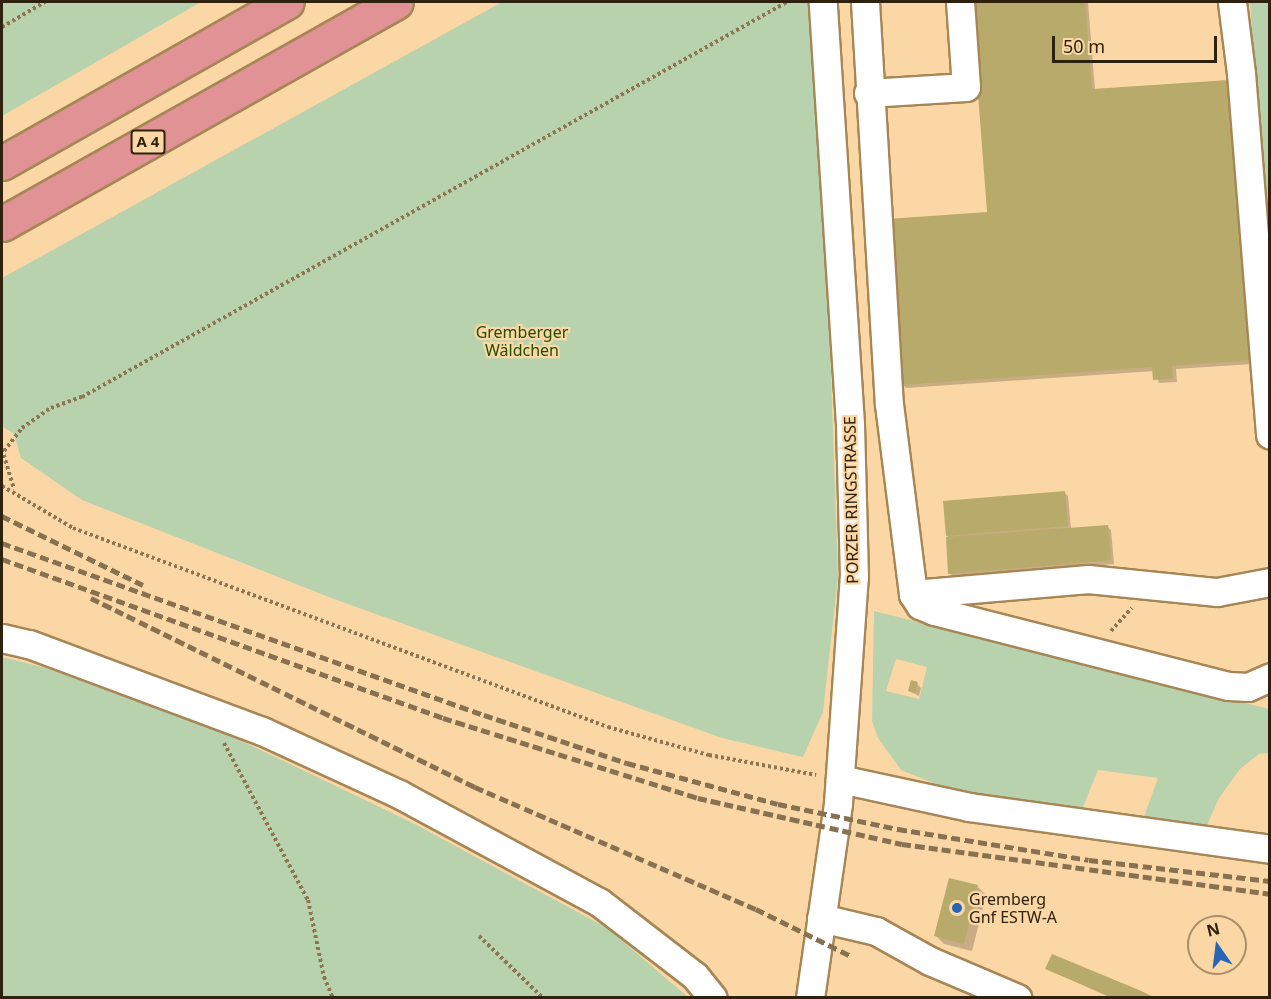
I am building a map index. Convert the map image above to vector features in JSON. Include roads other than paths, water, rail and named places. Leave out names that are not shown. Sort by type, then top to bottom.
[{"type":"highway","points":[[2,163],[287,2]]},
{"type":"highway","name":"A 4","points":[[2,224],[396,2]]},
{"type":"street","name":"PORZER RINGSTRASSE","points":[[810,998],[840,779],[854,577],[851,436],[823,2]]},
{"type":"street","points":[[865,2],[868,93],[889,404],[913,594],[920,605],[934,611],[1229,686],[1248,687],[1269,677]]},
{"type":"street","points":[[868,93],[966,87],[960,2]]},
{"type":"street","points":[[1232,2],[1241,73],[1269,435]]},
{"type":"street","points":[[913,594],[1088,579],[1217,591],[1269,582]]},
{"type":"street","points":[[2,638],[84,663],[262,731],[399,794],[599,902],[695,976],[713,998]]},
{"type":"street","points":[[840,779],[969,807],[1269,849]]},
{"type":"street","points":[[821,918],[876,931],[930,962],[1017,998]]},
{"type":"railway","points":[[2,516],[143,585]]},
{"type":"railway","points":[[2,543],[484,715],[627,763],[778,804],[898,829],[1089,860],[1270,881]]},
{"type":"railway","points":[[2,559],[443,718],[698,798],[902,844],[1270,894]]},
{"type":"railway","points":[[91,598],[475,787],[756,909],[851,956]]},
{"type":"place","name":"Gremberg Gnf ESTW-A","points":[[957,908]]},
{"type":"park label","name":"Gremberger Wäldchen","points":[[522,341]]}]
